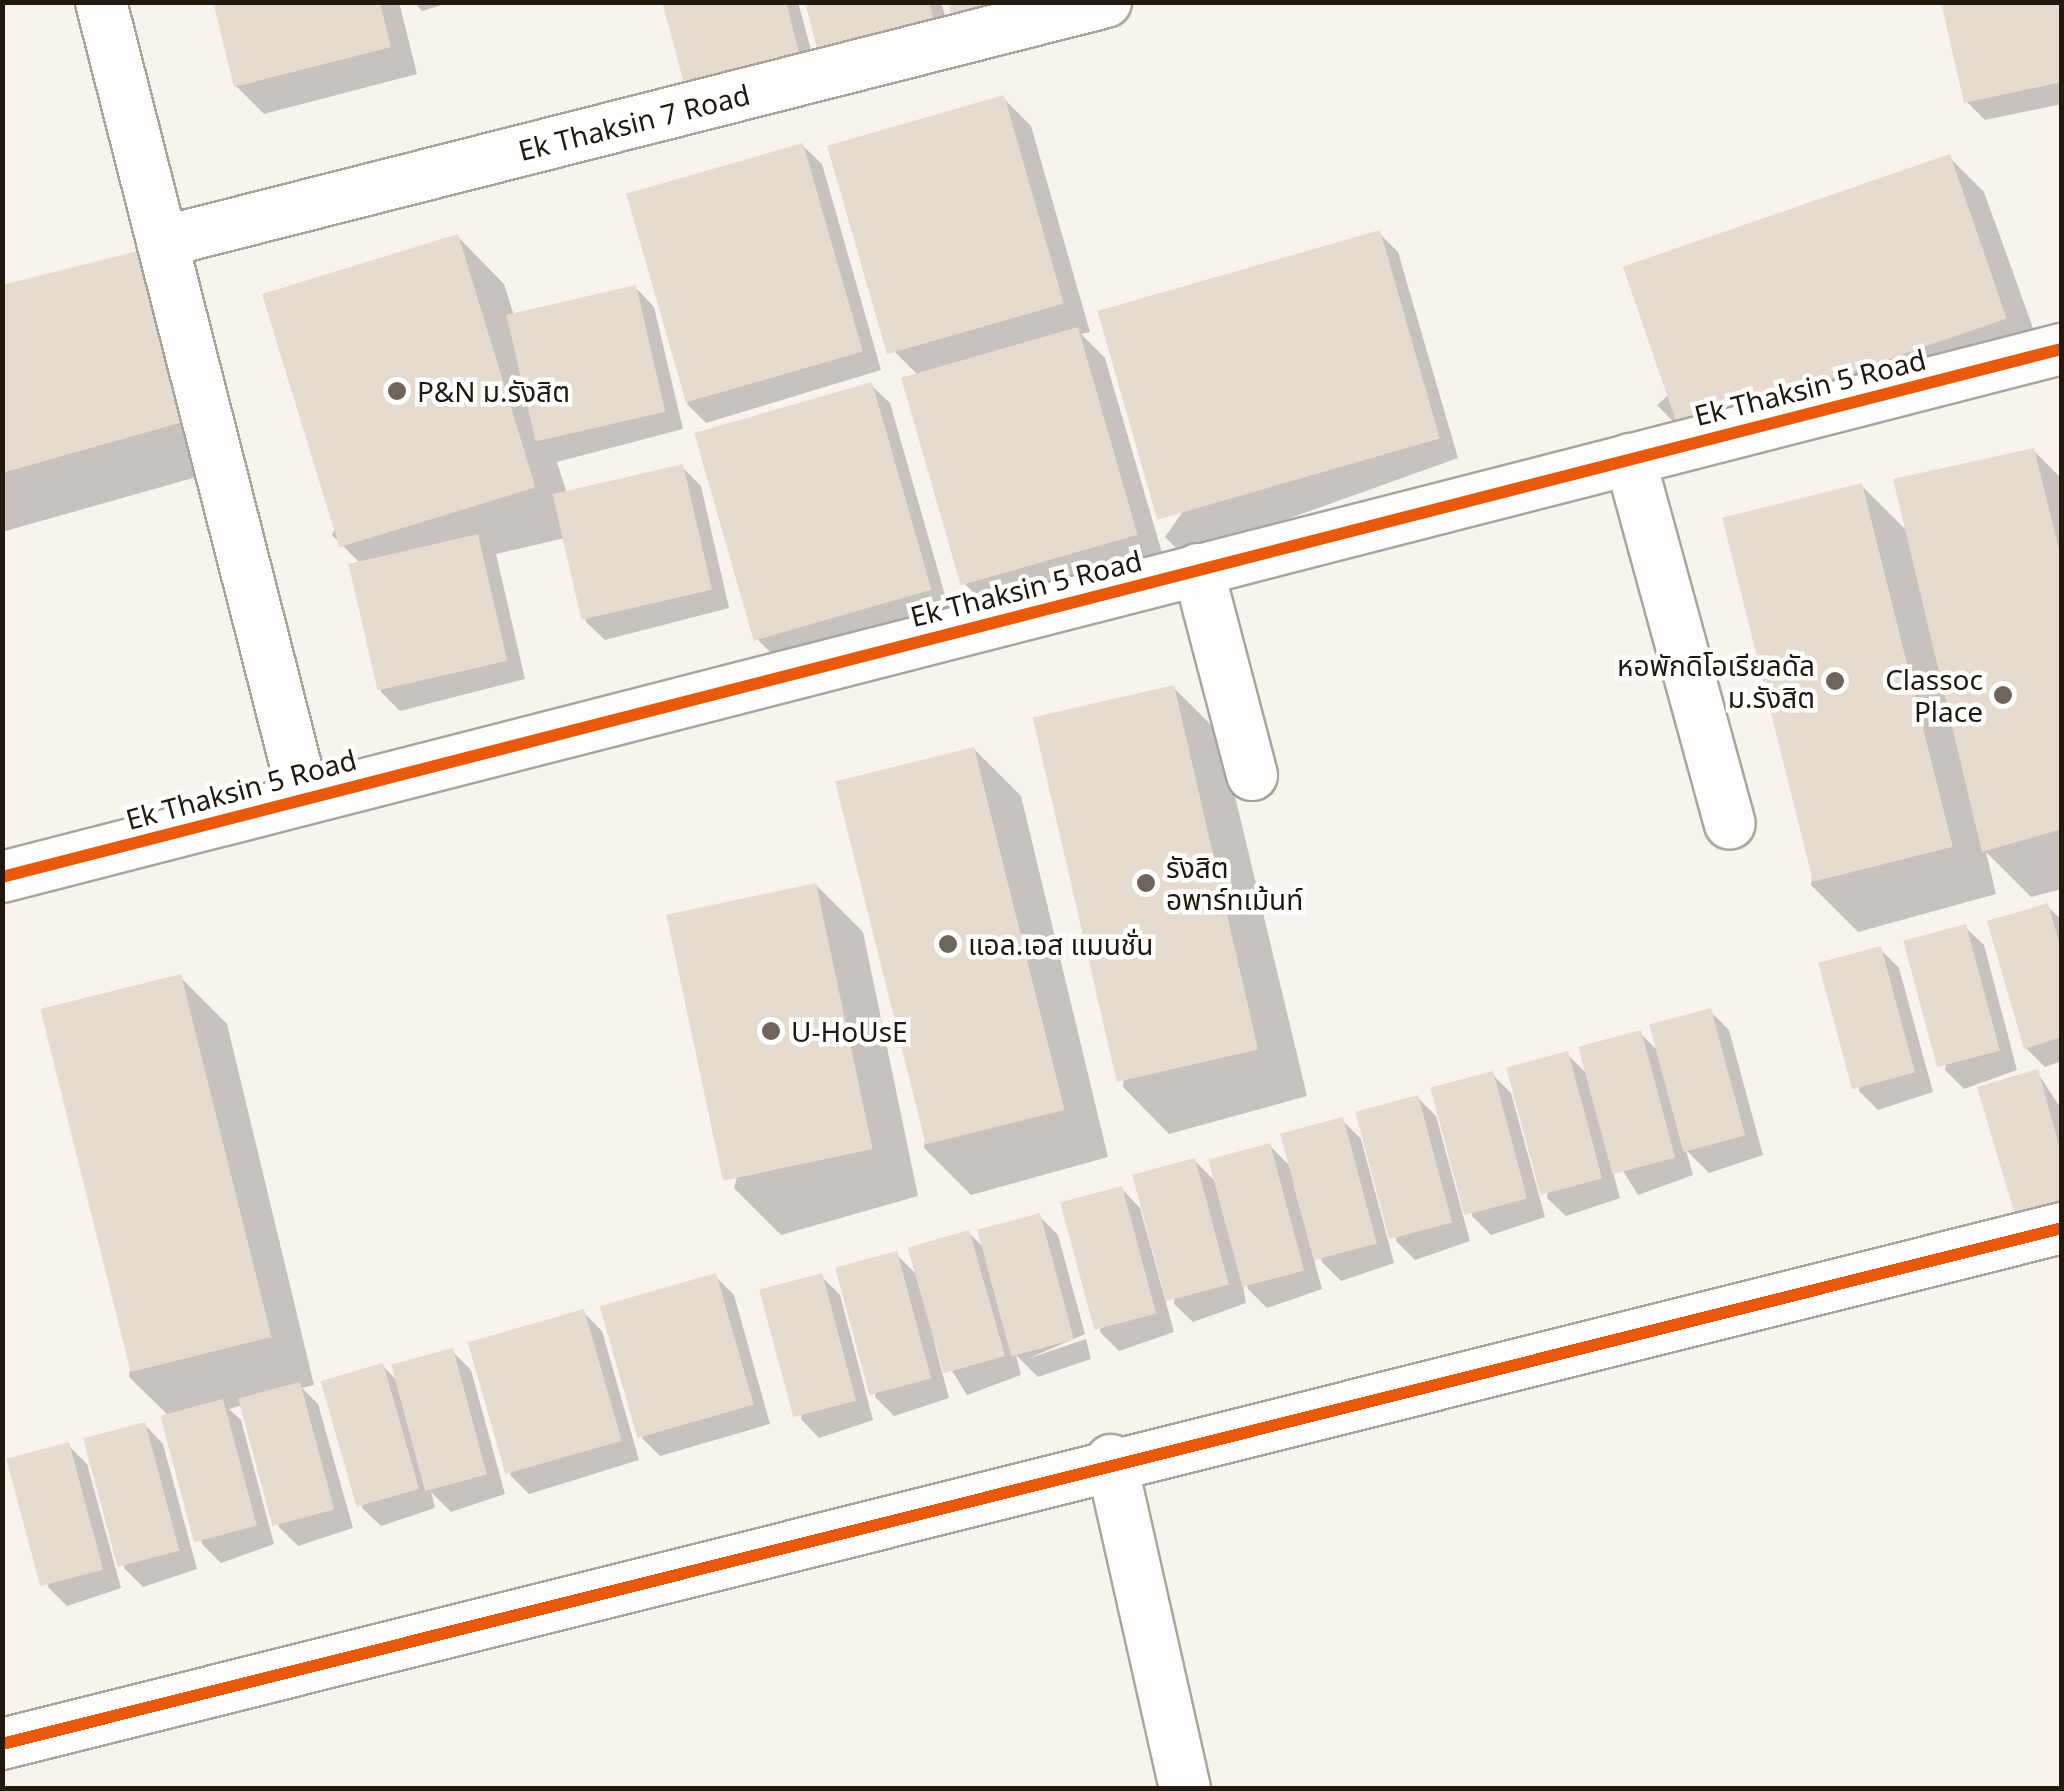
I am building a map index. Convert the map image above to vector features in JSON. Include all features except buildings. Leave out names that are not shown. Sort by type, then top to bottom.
[{"type":"street","points":[[101,2],[304,798]]},
{"type":"street","name":"Ek Thaksin 7 Road","points":[[162,242],[1106,2]]},
{"type":"street","name":"Ek Thaksin 5 Road","points":[[2,877],[2062,349]]},
{"type":"street","points":[[1630,459],[1730,824]]},
{"type":"street","points":[[1198,569],[1252,775]]},
{"type":"street","points":[[2,1744],[1111,1460],[2062,1228]]},
{"type":"street","points":[[1111,1460],[1185,1788]]},
{"type":"cycle path","points":[[2,877],[2062,349]]},
{"type":"cycle path","points":[[2,1744],[2062,1228]]},
{"type":"place","name":"P&N ม.รังสิต","points":[[397,391]]},
{"type":"place","name":"หอพักดิโอเรียลดัล ม.รังสิต","points":[[1835,681]]},
{"type":"place","name":"Classoc Place","points":[[2003,695]]},
{"type":"place","name":"รังสิต อพาร์ทเม้นท์","points":[[1146,883]]},
{"type":"place","name":"แอล.เอส แมนชั่น","points":[[948,944]]},
{"type":"place","name":"U-HoUsE","points":[[771,1031]]}]
